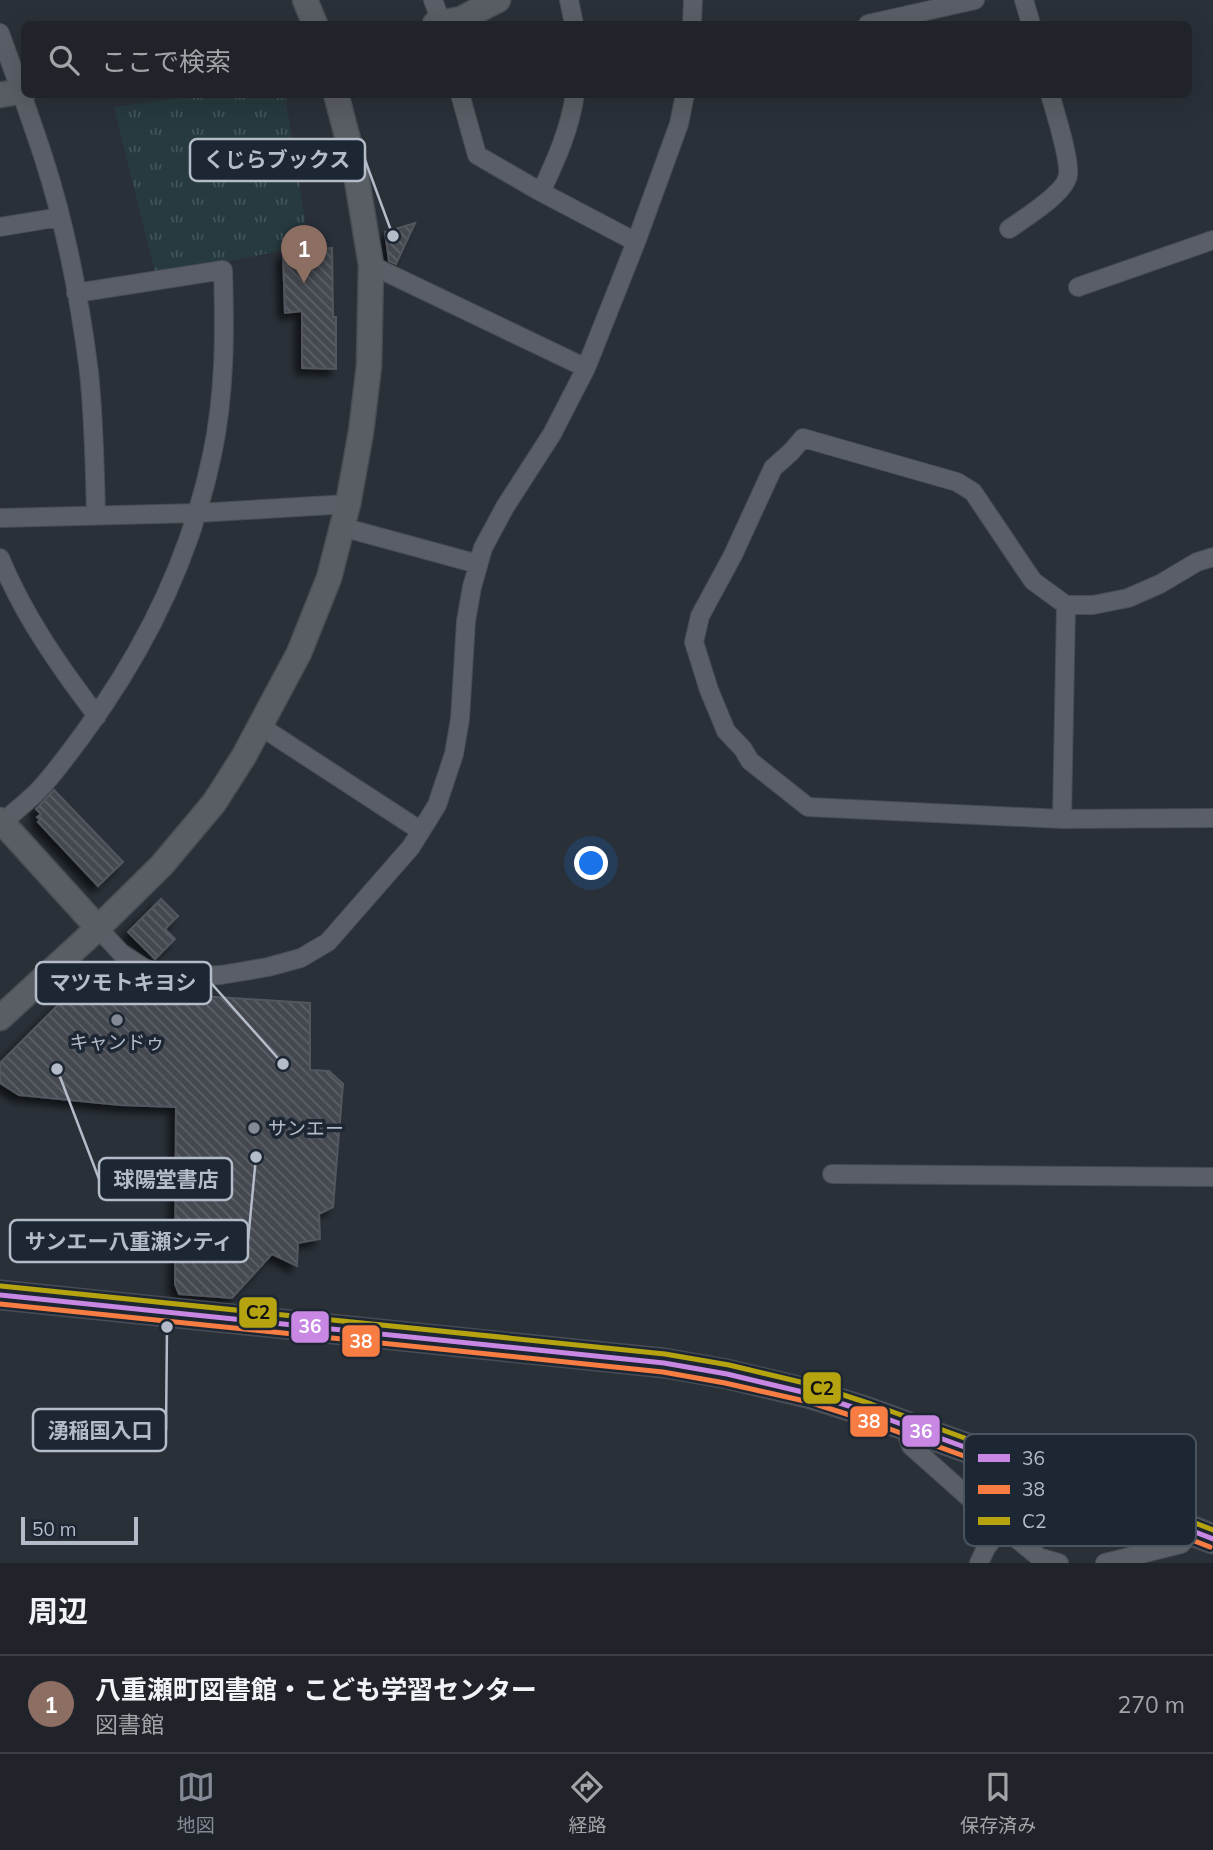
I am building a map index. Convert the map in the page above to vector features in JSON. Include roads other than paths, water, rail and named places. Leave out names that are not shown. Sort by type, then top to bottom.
[{"type":"main road","points":[[0,1295],[664,1363],[727,1374],[811,1394],[964,1447]]},
{"type":"street","points":[[305,0],[314,21]]},
{"type":"street","points":[[433,0],[438,21]]},
{"type":"street","points":[[452,21],[498,0]]},
{"type":"street","points":[[569,0],[573,21]]},
{"type":"street","points":[[692,21],[693,0]]},
{"type":"street","points":[[881,21],[975,0]]},
{"type":"street","points":[[1024,0],[1030,21]]},
{"type":"street","points":[[0,33],[15,92],[44,160],[60,217],[76,293],[89,373],[96,516]]},
{"type":"street","points":[[0,1017],[98,928],[162,865],[214,803],[244,756],[299,653],[329,578],[345,516],[361,432],[369,366],[371,265],[354,162],[337,98]]},
{"type":"street","points":[[461,98],[477,155],[636,242]]},
{"type":"street","points":[[541,192],[572,117],[574,98]]},
{"type":"street","points":[[76,293],[223,270],[225,328],[221,398],[213,453],[198,513],[149,628],[121,680],[71,751],[39,790],[1,821],[121,953],[144,968],[170,977],[221,975],[301,958],[328,942],[411,847],[437,804],[454,754],[460,719],[466,621],[483,548],[551,434],[586,368],[679,124],[684,98]]},
{"type":"street","points":[[1009,229],[1039,208],[1061,188],[1068,176],[1051,98]]},
{"type":"street","points":[[0,227],[60,217]]},
{"type":"street","points":[[1078,287],[1213,240]]},
{"type":"street","points":[[371,265],[586,368]]},
{"type":"street","points":[[1213,557],[1196,562],[1160,584],[1128,598],[1093,605],[1066,606],[1033,581],[973,492],[957,482],[803,438],[773,468],[701,616],[694,642],[709,690],[726,730],[750,761],[808,807],[1062,820],[1213,818]]},
{"type":"street","points":[[0,519],[198,513],[345,516],[478,564]]},
{"type":"street","points":[[0,558],[28,617],[64,673],[97,716]]},
{"type":"street","points":[[1062,820],[1066,606]]},
{"type":"street","points":[[260,726],[421,831]]},
{"type":"street","points":[[832,1174],[1213,1177]]},
{"type":"street","points":[[903,1424],[911,1446],[964,1493]]},
{"type":"street","points":[[979,1563],[988,1546]]},
{"type":"street","points":[[1025,1546],[1039,1557],[1059,1563]]},
{"type":"street","points":[[1105,1563],[1173,1546]]},
{"type":"place","name":"くじらブックス","points":[[393,236]]},
{"type":"place","name":"八重瀬町図書館・こども学習センター","points":[[304,283]]},
{"type":"place","name":"キャンドゥ","points":[[117,1020]]},
{"type":"place","name":"マツモトキヨシ","points":[[283,1064]]},
{"type":"place","name":"球陽堂書店","points":[[57,1069]]},
{"type":"place","name":"サンエー","points":[[254,1128]]},
{"type":"place","name":"サンエー八重瀬シティ","points":[[256,1157]]},
{"type":"place","name":"湧稲国入口","points":[[167,1327]]}]
